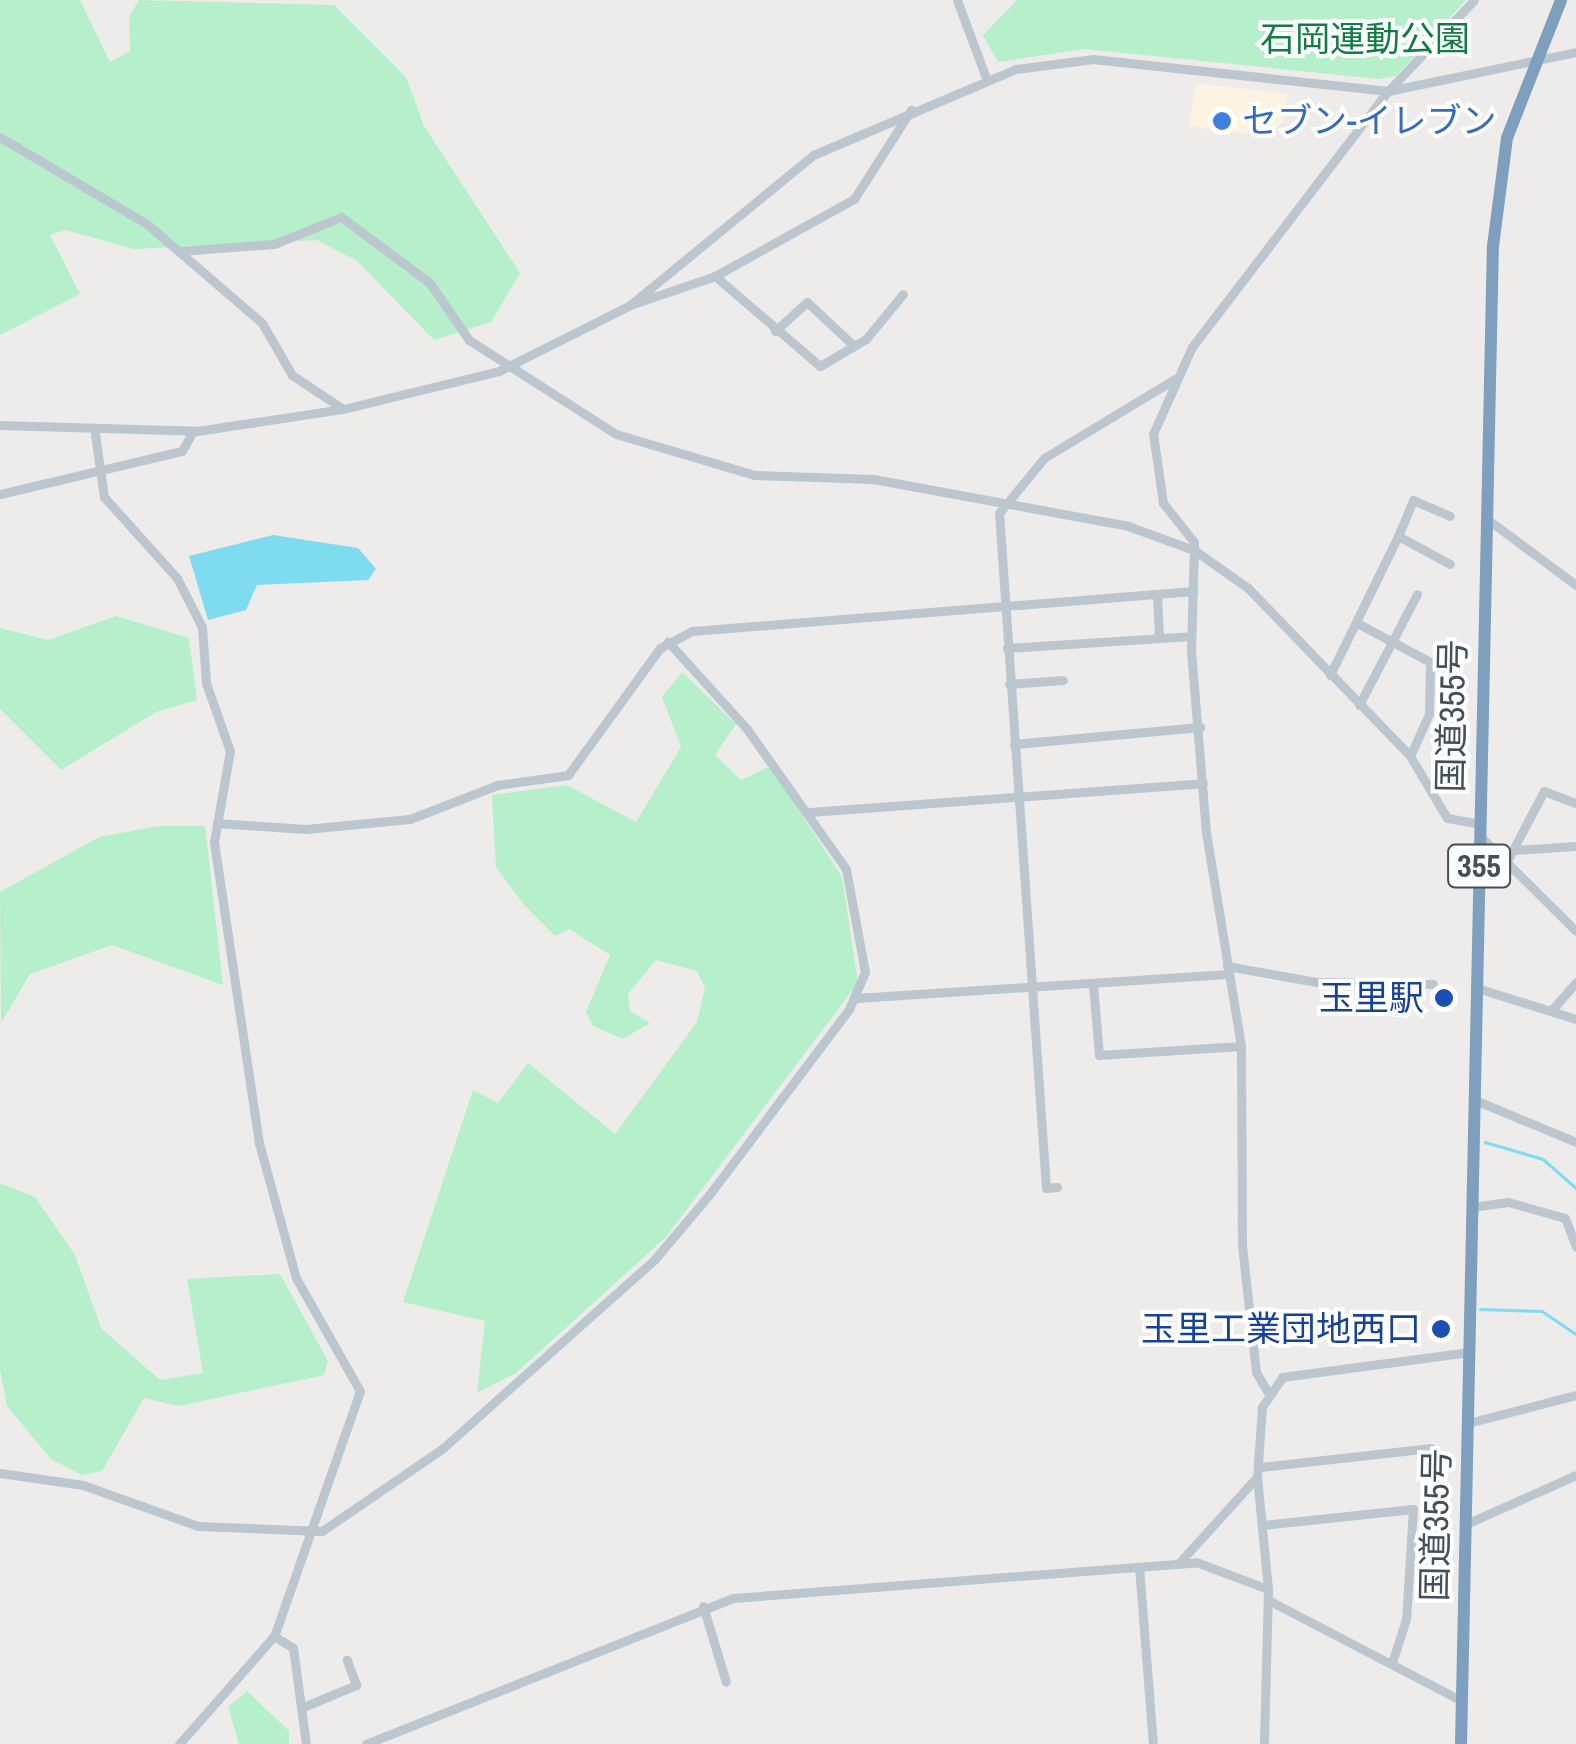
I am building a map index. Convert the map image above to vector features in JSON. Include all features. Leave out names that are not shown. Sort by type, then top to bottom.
[{"type":"highway","name":"国道355号","points":[[1461,1744],[1496,209],[1532,62],[1561,0]]},
{"type":"street","points":[[958,0],[986,78]]},
{"type":"street","points":[[1264,1744],[1268,1595],[1259,1472],[1267,1391],[1256,1372],[1242,1245],[1241,1046],[1203,784],[1191,636],[1194,550],[1190,531],[1162,502],[1154,450],[1175,380],[1388,91],[1474,0]]},
{"type":"street","points":[[630,304],[800,163],[986,78],[1094,59],[1388,91],[1576,52]]},
{"type":"street","points":[[0,424],[95,434],[193,431],[343,410],[518,364],[630,304],[715,276],[854,199],[911,110]]},
{"type":"street","points":[[0,137],[180,251],[262,323],[292,375],[343,410]]},
{"type":"street","points":[[180,251],[274,244],[341,217],[429,282],[469,340],[518,364],[597,426],[730,469],[872,479],[1002,508],[1128,526],[1194,550],[1248,588],[1410,756],[1447,818],[1479,830],[1511,855],[1576,931]]},
{"type":"street","points":[[715,276],[817,365],[854,346],[903,294]]},
{"type":"street","points":[[775,331],[807,302],[854,346]]},
{"type":"street","points":[[1057,1187],[1046,1188],[1003,605],[1002,508],[1044,458],[1175,380]]},
{"type":"street","points":[[0,494],[97,475],[182,451],[193,431]]},
{"type":"street","points":[[95,434],[97,475],[128,532],[197,613],[210,700],[230,751],[217,824],[233,1010],[259,1143],[296,1278],[360,1391],[316,1532],[274,1636],[179,1744]]},
{"type":"street","points":[[1330,675],[1413,500],[1450,516]]},
{"type":"street","points":[[1487,519],[1576,586]]},
{"type":"street","points":[[1398,536],[1450,564]]},
{"type":"street","points":[[217,824],[306,829],[410,820],[497,786],[568,775],[668,642],[706,628],[837,613],[1193,591]]},
{"type":"street","points":[[1157,594],[1159,638]]},
{"type":"street","points":[[1360,705],[1418,594]]},
{"type":"street","points":[[1357,623],[1430,662],[1429,714],[1410,756]]},
{"type":"street","points":[[1006,648],[1191,636]]},
{"type":"street","points":[[0,1473],[83,1485],[198,1526],[316,1532],[411,1474],[654,1260],[856,998],[865,972],[849,875],[810,812],[668,642]]},
{"type":"street","points":[[1009,684],[1063,680]]},
{"type":"street","points":[[1014,744],[1200,727]]},
{"type":"street","points":[[810,812],[1203,784]]},
{"type":"street","points":[[1511,855],[1544,790],[1576,804]]},
{"type":"street","points":[[1511,855],[1576,846]]},
{"type":"street","points":[[856,998],[1093,985],[1227,970],[1316,982],[1433,984]]},
{"type":"street","points":[[1552,1011],[1576,982]]},
{"type":"street","points":[[1093,985],[1099,1055],[1241,1046]]},
{"type":"street","points":[[1477,988],[1576,1018]]},
{"type":"street","points":[[1475,1100],[1576,1142]]},
{"type":"street","points":[[1472,1207],[1508,1202],[1565,1218],[1576,1247]]},
{"type":"street","points":[[1267,1391],[1303,1370],[1469,1352]]},
{"type":"street","points":[[1468,1424],[1576,1395]]},
{"type":"street","points":[[1179,1564],[1259,1472],[1431,1448]]},
{"type":"street","points":[[1466,1524],[1576,1475]]},
{"type":"street","points":[[1263,1525],[1413,1509],[1406,1618],[1392,1663]]},
{"type":"street","points":[[367,1744],[703,1606],[1179,1564],[1218,1564],[1462,1701]]},
{"type":"street","points":[[1139,1567],[1154,1744]]},
{"type":"street","points":[[703,1606],[726,1682]]},
{"type":"street","points":[[274,1636],[293,1648],[306,1744]]},
{"type":"street","points":[[301,1708],[356,1685],[347,1660]]},
{"type":"shaded area","points":[[1196,83],[1288,94],[1283,121],[1268,136],[1189,126]]},
{"type":"green space","points":[[0,0],[80,0],[110,62],[130,51],[129,17],[139,0],[334,5],[406,77],[424,126],[520,273],[491,322],[434,340],[357,261],[317,240],[134,249],[65,230],[50,235],[80,294],[0,335]]},
{"type":"green space","name":"石岡運動公園","points":[[1017,0],[1466,0],[1396,76],[1379,79],[1085,49],[998,62],[983,35]]},
{"type":"green space","points":[[116,616],[189,638],[197,700],[156,712],[61,770],[0,709],[0,628],[48,640]]},
{"type":"green space","points":[[682,672],[736,724],[715,755],[741,780],[770,766],[842,877],[858,983],[666,1237],[516,1373],[477,1393],[485,1321],[403,1302],[473,1090],[498,1103],[528,1063],[615,1134],[697,1022],[705,988],[697,971],[656,960],[628,994],[630,1011],[650,1023],[623,1039],[593,1026],[586,1012],[610,955],[569,929],[555,936],[524,905],[496,867],[492,795],[567,785],[636,822],[681,747],[662,697]]},
{"type":"green space","points":[[159,826],[205,826],[223,985],[112,945],[30,974],[1,1023],[0,892],[99,837]]},
{"type":"green space","points":[[0,1183],[35,1197],[75,1255],[101,1328],[160,1380],[203,1373],[187,1279],[280,1274],[328,1361],[324,1375],[179,1406],[144,1398],[102,1471],[82,1475],[51,1459],[7,1406],[0,1369]]},
{"type":"green space","points":[[247,1691],[289,1731],[289,1744],[239,1744],[228,1707]]},
{"type":"water","points":[[273,535],[358,548],[376,569],[368,580],[257,585],[246,610],[208,620],[189,556]]},
{"type":"waterway","points":[[1485,1142],[1543,1159],[1576,1188]]},
{"type":"waterway","points":[[1480,1309],[1542,1311],[1576,1334]]},
{"type":"place","name":"セブン-イレブン","points":[[1222,121]]},
{"type":"place","name":"玉里駅","points":[[1444,998]]},
{"type":"place","name":"玉里工業団地西口","points":[[1441,1329]]}]
